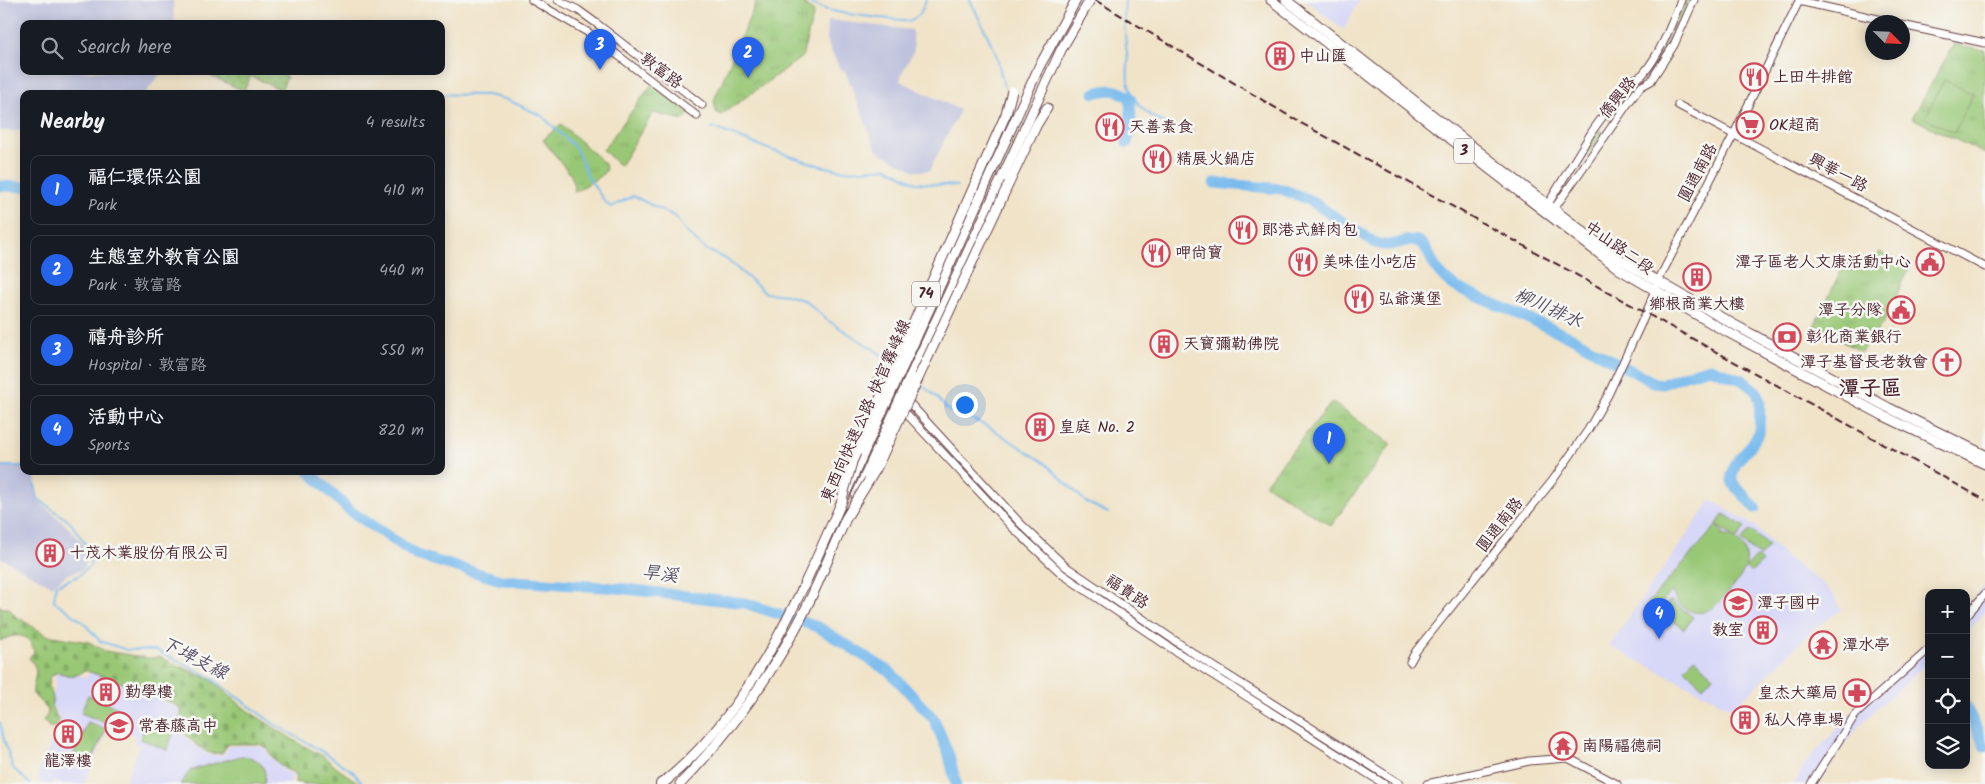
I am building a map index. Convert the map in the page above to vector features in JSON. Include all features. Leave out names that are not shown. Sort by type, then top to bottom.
[{"type":"main road","name":"東西向快速公路 快官霧峰線","points":[[664,782],[715,731],[750,684],[785,625],[1039,67],[1076,0]]},
{"type":"main road","name":"東西向快速公路 快官霧峰線","points":[[680,784],[723,737],[759,690],[795,629],[1014,148],[1061,50],[1090,0]]},
{"type":"main road","name":"中山路二段","points":[[1271,0],[1612,264],[1655,290],[1884,416],[1985,464]]},
{"type":"main road","name":"中山路二段","points":[[1286,0],[1616,257],[1731,323],[1889,408],[1985,454]]},
{"type":"main road","name":"74","points":[[842,499],[852,462],[1006,114],[1012,90]]},
{"type":"main road","points":[[846,518],[876,469],[1009,183],[1037,124],[1047,108]]},
{"type":"street","name":"敦富路","points":[[532,0],[589,33],[697,116]]},
{"type":"street","name":"敦富路","points":[[558,0],[578,10],[596,23],[702,105]]},
{"type":"street","name":"僑興路","points":[[1551,207],[1605,112],[1626,84],[1643,74],[1663,41],[1681,0]]},
{"type":"street","name":"僑興路","points":[[1551,207],[1635,94],[1654,76],[1674,45],[1694,0]]},
{"type":"street","name":"圓通南路","points":[[1410,662],[1416,651],[1553,480],[1588,430],[1608,395],[1658,281],[1734,134],[1799,1]]},
{"type":"street","points":[[1799,1],[1865,16]]},
{"type":"street","points":[[1910,27],[1985,43]]},
{"type":"street","name":"興華一路","points":[[1678,105],[1985,267]]},
{"type":"street","name":"福貴路","points":[[881,372],[1020,523],[1065,566],[1199,657],[1400,784]]},
{"type":"street","name":"福貴路","points":[[876,381],[1013,528],[1062,574],[1172,649],[1384,784]]},
{"type":"street","points":[[1970,611],[1985,594]]},
{"type":"street","points":[[1812,784],[1855,715],[1925,653]]},
{"type":"street","points":[[1427,784],[1529,761],[1568,758],[1618,784]]},
{"type":"shaded area","points":[[0,0],[173,0],[174,20],[20,20],[20,75],[159,75],[148,90],[20,90],[20,131],[0,131]]},
{"type":"shaded area","points":[[1306,0],[1359,0],[1344,30]]},
{"type":"shaded area","points":[[828,20],[912,30],[914,50],[900,81],[960,110],[929,171],[916,171],[877,151],[845,71],[840,69],[830,49],[827,39]]},
{"type":"shaded area","name":"十茂木業股份有限公司","points":[[0,466],[20,466],[20,475],[33,475],[37,500],[70,529],[88,551],[88,559],[84,569],[66,575],[52,586],[0,557]]},
{"type":"shaded area","name":"潭子國中","points":[[1711,500],[1755,526],[1786,557],[1826,586],[1841,610],[1815,628],[1733,709],[1609,646]]},
{"type":"shaded area","points":[[1985,585],[1985,612],[1970,628],[1970,604]]},
{"type":"shaded area","points":[[1925,645],[1925,665],[1864,721],[1840,749],[1819,784],[1794,784],[1806,762],[1872,691]]},
{"type":"shaded area","name":"常春藤高中","points":[[92,670],[150,691],[163,701],[180,709],[180,730],[194,745],[209,755],[223,755],[229,746],[259,746],[266,749],[268,754],[285,771],[294,775],[290,784],[124,784],[140,745],[134,743],[135,735],[108,729],[84,784],[60,784],[54,781],[52,784],[44,784],[39,782],[39,771],[60,723],[58,715],[51,704],[57,671],[86,677]]},
{"type":"green space","points":[[757,0],[801,0],[802,3],[814,12],[802,57],[721,115],[716,112],[714,100]]},
{"type":"green space","points":[[1685,0],[1689,0],[1670,43],[1649,76],[1647,76],[1667,41]]},
{"type":"green space","points":[[1954,44],[1985,50],[1985,154],[1912,118]]},
{"type":"green space","points":[[209,75],[283,75],[287,77],[281,90],[251,76],[244,90]]},
{"type":"green space","points":[[1944,80],[1973,94],[1954,133],[1925,118]]},
{"type":"green space","points":[[652,84],[689,113],[684,120],[653,113],[620,166],[603,150]]},
{"type":"green space","points":[[1632,86],[1633,91],[1611,120],[1608,120],[1608,117]]},
{"type":"green space","points":[[561,124],[605,164],[606,170],[602,175],[575,192],[571,175],[543,140]]},
{"type":"green space","points":[[1599,130],[1602,131],[1602,134],[1556,200]]},
{"type":"green space","points":[[1880,252],[1909,269],[1884,322],[1861,352],[1814,326],[1848,257],[1875,258]]},
{"type":"green space","points":[[1332,402],[1391,444],[1331,526],[1265,484]]},
{"type":"green space","points":[[1724,514],[1745,527],[1737,539],[1716,525]]},
{"type":"green space","points":[[1716,526],[1723,532],[1721,535],[1733,538],[1741,545],[1746,555],[1746,567],[1757,557],[1762,562],[1751,573],[1746,568],[1729,591],[1709,610],[1697,613],[1686,609],[1677,601],[1672,591],[1656,609],[1648,603]]},
{"type":"green space","points":[[1750,530],[1769,546],[1760,557],[1741,541]]},
{"type":"green space","points":[[1670,600],[1693,617],[1684,629],[1661,612]]},
{"type":"green space","points":[[0,605],[2,608],[9,608],[14,615],[46,635],[89,642],[105,651],[149,658],[159,657],[211,680],[248,711],[300,744],[323,756],[360,784],[304,784],[295,782],[296,775],[277,762],[267,748],[259,744],[228,744],[222,753],[207,752],[182,730],[181,708],[140,686],[128,685],[84,670],[78,675],[57,672],[50,677],[49,685],[53,698],[51,706],[59,721],[56,727],[49,727],[43,720],[47,716],[48,710],[33,694],[36,671],[29,658],[34,652],[32,645],[21,636],[0,641]]},
{"type":"green space","points":[[1695,658],[1713,676],[1703,687],[1684,669]]},
{"type":"green space","points":[[88,695],[118,708],[111,725],[81,713]]},
{"type":"green space","points":[[148,720],[174,731],[167,750],[140,739]]},
{"type":"green space","points":[[88,722],[106,729],[91,763],[73,755]]},
{"type":"green space","points":[[241,756],[252,758],[261,764],[265,773],[264,784],[180,784],[191,770]]},
{"type":"waterway","points":[[806,0],[814,5],[840,12],[910,21],[920,14],[926,0]]},
{"type":"waterway","points":[[970,0],[996,53],[1004,87]]},
{"type":"waterway","points":[[1125,0],[1124,23],[1128,78],[1136,101],[1143,109],[1161,122],[1193,132]]},
{"type":"waterway","name":"柳川排水","points":[[1094,93],[1112,90],[1121,92],[1130,98],[1131,123],[1127,143]]},
{"type":"waterway","points":[[445,94],[488,95],[508,100],[542,116],[576,148],[588,177],[605,202],[611,207],[633,196],[676,217],[684,230],[705,249],[726,259],[766,293],[787,295],[806,301],[827,320],[875,350],[893,364]]},
{"type":"waterway","points":[[712,127],[768,149],[821,166],[845,171],[888,168],[916,183],[957,186]]},
{"type":"waterway","name":"柳川排水","points":[[1214,183],[1281,189],[1308,199],[1377,244],[1389,245],[1408,240],[1417,241],[1426,249],[1440,273],[1458,288],[1577,340],[1655,383],[1663,384],[1710,368],[1742,380],[1756,391],[1760,401],[1759,433],[1736,463],[1732,482],[1755,508]]},
{"type":"waterway","name":"旱溪","points":[[0,186],[20,187]]},
{"type":"waterway","points":[[919,383],[932,393],[950,412],[960,413],[992,429],[1045,463],[1086,502],[1108,513]]},
{"type":"waterway","name":"下埤支線","points":[[0,466],[20,466]]},
{"type":"waterway","name":"下埤支線","points":[[33,475],[38,499],[70,522],[91,552],[90,566],[78,576],[56,585],[54,601],[83,622],[100,641],[127,650],[156,650],[208,676],[274,724],[352,771],[363,784]]},
{"type":"waterway","name":"旱溪","points":[[313,475],[349,510],[416,555],[501,580],[617,588],[745,603],[818,627],[890,672],[934,719],[949,755],[956,784]]},
{"type":"waterway","name":"柳川排水","points":[[1970,715],[1985,747]]},
{"type":"waterway","points":[[0,722],[13,768],[30,784]]},
{"type":"railway","points":[[1095,0],[1301,123],[1985,500]]},
{"type":"place","name":"中山匯","points":[[1280,56]]},
{"type":"place","name":"禧舟診所","points":[[600,70]]},
{"type":"place","name":"上田牛排館","points":[[1754,77]]},
{"type":"place","name":"生態室外教育公園","points":[[748,78]]},
{"type":"place","name":"OK超商","points":[[1750,125]]},
{"type":"place","name":"天善素食","points":[[1110,127]]},
{"type":"place","name":"精展火鍋店","points":[[1157,159]]},
{"type":"place","name":"郎港式鮮肉包","points":[[1243,230]]},
{"type":"place","name":"呷尚寶","points":[[1156,253]]},
{"type":"place","name":"美味佳小吃店","points":[[1303,262]]},
{"type":"place","name":"潭子區老人文康活動中心","points":[[1930,262]]},
{"type":"place","name":"鄉根商業大樓","points":[[1697,277]]},
{"type":"place","name":"弘爺漢堡","points":[[1359,299]]},
{"type":"place","name":"潭子分隊","points":[[1901,310]]},
{"type":"place","name":"彰化商業銀行","points":[[1787,337]]},
{"type":"place","name":"天寶彌勒佛院","points":[[1164,344]]},
{"type":"place","name":"潭子基督長老教會","points":[[1947,362]]},
{"type":"place","name":"皇庭 No. 2","points":[[1040,427]]},
{"type":"place","name":"福仁環保公園","points":[[1329,464]]},
{"type":"place","name":"十茂木業股份有限公司","points":[[50,553]]},
{"type":"place","name":"潭子國中","points":[[1738,603]]},
{"type":"place","name":"教室","points":[[1763,630]]},
{"type":"place","name":"活動中心","points":[[1659,639]]},
{"type":"place","name":"潭水亭","points":[[1823,645]]},
{"type":"place","name":"勤學樓","points":[[106,692]]},
{"type":"place","name":"皇杰大藥局","points":[[1857,693]]},
{"type":"place","name":"私人停車場","points":[[1745,720]]},
{"type":"place","name":"常春藤高中","points":[[119,726]]},
{"type":"place","name":"龍澤樓","points":[[68,734]]},
{"type":"place","name":"南陽福德祠","points":[[1563,746]]},
{"type":"district","name":"潭子區","points":[[1870,389]]}]
